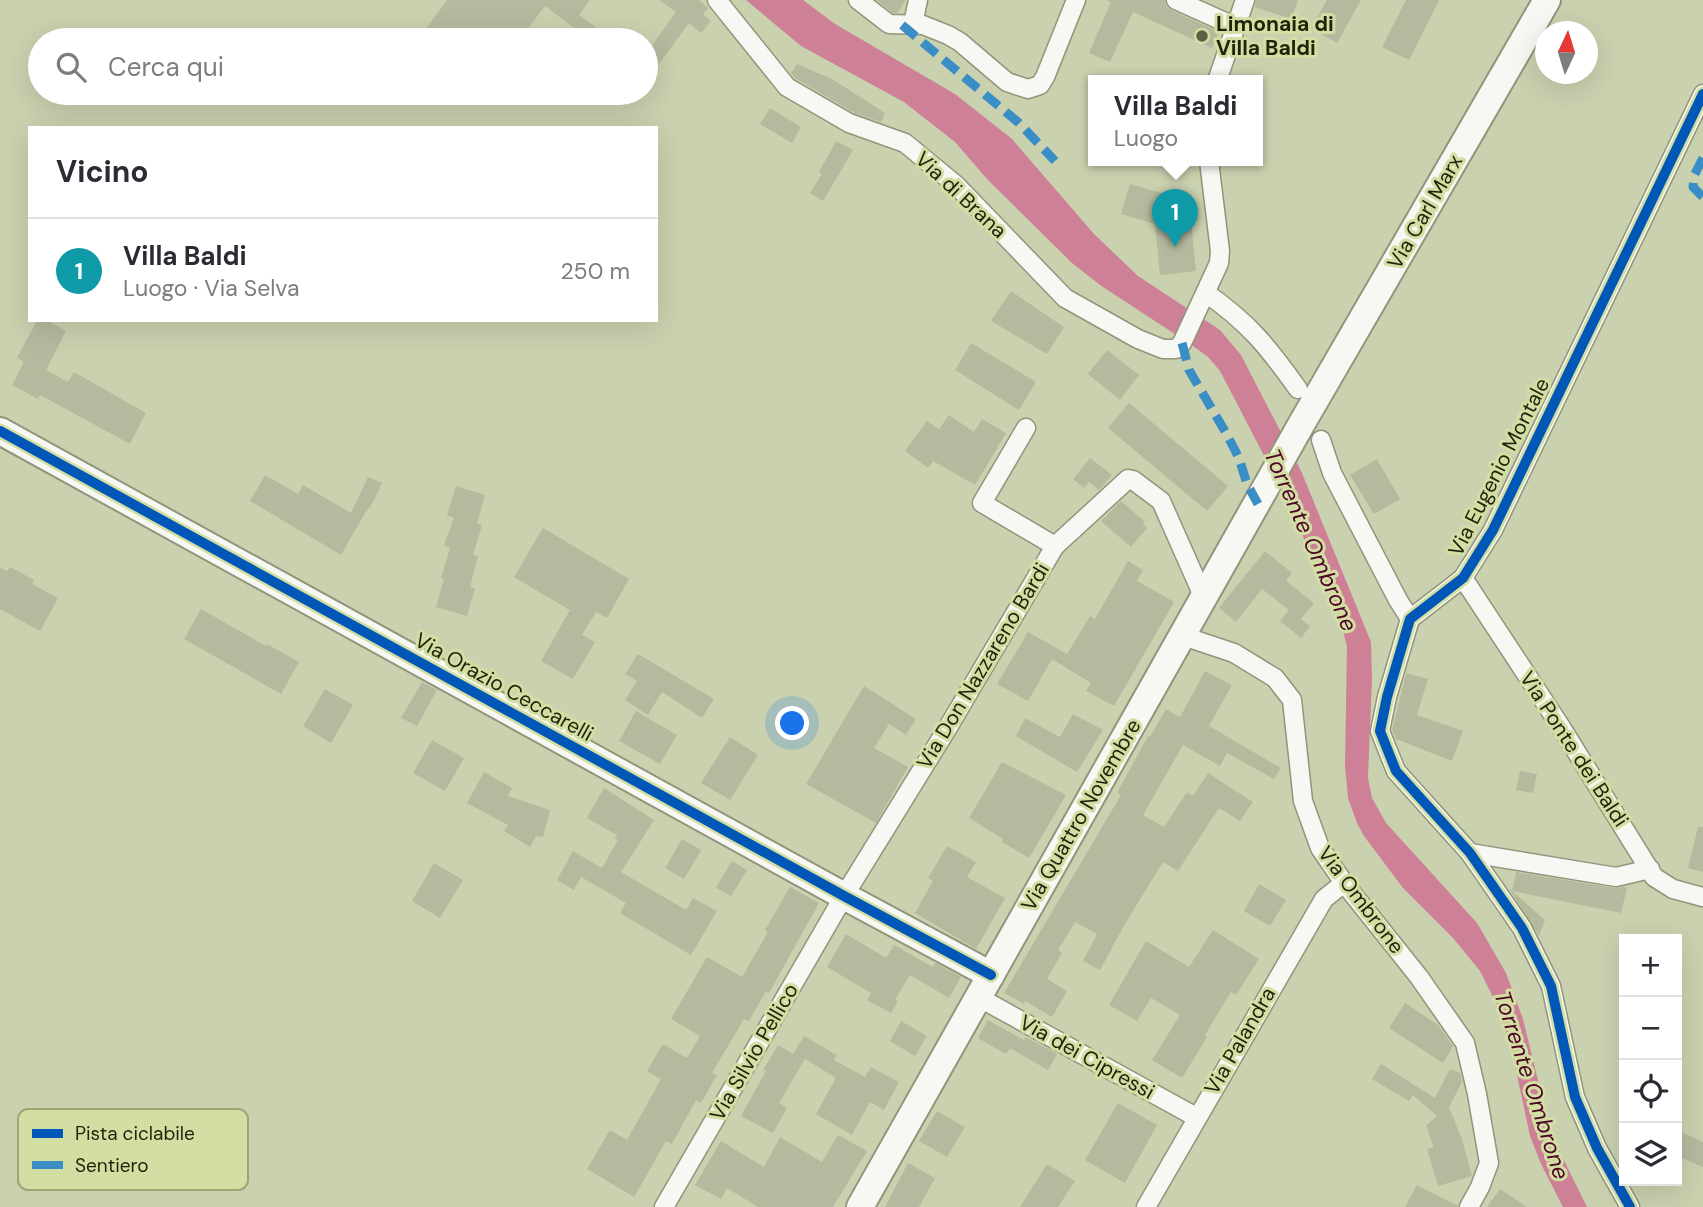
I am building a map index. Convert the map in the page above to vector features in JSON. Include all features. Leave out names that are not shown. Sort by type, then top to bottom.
[{"type":"main road","name":"Via Carl Marx","points":[[1312,432],[1547,0]]},
{"type":"main road","name":"Via Orazio Ceccarelli","points":[[0,431],[844,896],[985,986]]},
{"type":"main road","name":"Via Quattro Novembre","points":[[860,1207],[1258,504],[1312,432]]},
{"type":"street","name":"Via di Brana","points":[[717,0],[787,87],[849,123],[905,143],[956,185],[1065,298],[1138,339],[1163,349],[1176,349],[1182,343],[1204,297]]},
{"type":"street","points":[[858,0],[889,24],[931,27],[960,42],[998,75],[1022,89],[1034,89],[1045,77],[1076,0]]},
{"type":"street","points":[[913,24],[918,0]]},
{"type":"street","points":[[1176,0],[1236,27]]},
{"type":"street","points":[[1219,75],[1245,0]]},
{"type":"street","name":"Via Eugenio Montale","points":[[1410,619],[1463,578],[1493,530],[1703,94]]},
{"type":"street","points":[[1210,166],[1220,251],[1219,263],[1204,297],[1236,313],[1258,335],[1298,389]]},
{"type":"street","name":"Via Don Nazzareno Bardi","points":[[844,896],[1055,546],[982,503],[1026,428]]},
{"type":"street","points":[[1312,432],[1410,619],[1380,731],[1396,771],[1470,853],[1522,928],[1551,986],[1575,1097],[1597,1148],[1630,1207]]},
{"type":"street","points":[[1055,546],[1128,479],[1133,480],[1161,502],[1205,598]]},
{"type":"street","name":"Via Ponte dei Baldi","points":[[1463,578],[1561,727],[1654,877],[1673,889],[1703,897]]},
{"type":"street","name":"Via Ombrone","points":[[1183,636],[1234,653],[1275,678],[1293,700],[1303,800],[1320,848],[1344,883],[1419,977],[1465,1043],[1478,1094],[1489,1163],[1469,1207]]},
{"type":"street","points":[[1470,853],[1616,877],[1650,869]]},
{"type":"street","name":"Via Palandra","points":[[1146,1207],[1324,899],[1344,883]]},
{"type":"street","name":"Via Silvio Pellico","points":[[664,1207],[844,896]]},
{"type":"street","name":"Via dei Cipressi","points":[[985,986],[1196,1117]]},
{"type":"water","name":"Torrente Ombrone","points":[[746,0],[803,0],[835,24],[955,94],[1012,139],[1094,234],[1138,276],[1220,330],[1241,355],[1302,473],[1371,642],[1368,778],[1372,798],[1386,823],[1477,923],[1506,973],[1523,1019],[1551,1134],[1587,1207],[1563,1207],[1541,1164],[1530,1136],[1511,1047],[1499,1009],[1480,971],[1453,938],[1403,888],[1357,823],[1348,798],[1345,766],[1347,646],[1339,617],[1284,494],[1220,371],[1208,357],[1193,346],[1100,285],[1072,263],[987,179],[955,142],[904,102],[801,46]]},
{"type":"building","points":[[447,0],[590,0],[579,15],[597,28],[574,28],[545,6],[528,28],[427,28]]},
{"type":"building","points":[[659,0],[699,0],[708,8],[703,14],[711,21],[701,33],[689,23],[658,66],[658,37],[676,12]]},
{"type":"building","points":[[877,0],[906,0],[897,13],[893,13]]},
{"type":"building","name":"Limonaia di Villa Baldi","points":[[1106,0],[1165,0],[1166,6],[1171,10],[1219,32],[1212,48],[1133,12],[1110,62],[1089,53],[1111,2]]},
{"type":"building","points":[[1256,0],[1298,0],[1291,19],[1255,7]]},
{"type":"building","points":[[1327,0],[1361,0],[1337,43],[1311,28]]},
{"type":"building","points":[[1406,0],[1439,0],[1409,60],[1382,47]]},
{"type":"building","points":[[797,64],[832,79],[885,113],[881,122],[854,113],[795,78],[791,73]]},
{"type":"building","points":[[770,108],[801,127],[792,143],[760,124]]},
{"type":"building","points":[[836,141],[853,150],[823,201],[810,193],[822,174],[819,172]]},
{"type":"building","points":[[1130,184],[1189,201],[1196,271],[1160,275],[1155,224],[1121,214]]},
{"type":"building","points":[[1011,291],[1064,327],[1047,354],[991,321]]},
{"type":"building","points":[[36,322],[50,322],[66,331],[46,370],[68,382],[74,372],[146,413],[130,444],[40,395],[38,399],[12,385],[24,362],[17,358]]},
{"type":"building","points":[[971,343],[1036,382],[1019,410],[955,370]]},
{"type":"building","points":[[1107,350],[1139,375],[1120,400],[1088,374]]},
{"type":"building","points":[[1129,403],[1228,486],[1207,511],[1108,428]]},
{"type":"building","points":[[949,415],[974,432],[982,419],[1006,433],[975,485],[933,461],[928,468],[905,451],[927,421],[939,429]]},
{"type":"building","points":[[1090,458],[1112,475],[1099,490],[1089,482],[1084,488],[1073,479]]},
{"type":"building","points":[[1377,459],[1400,499],[1374,514],[1350,475]]},
{"type":"building","points":[[265,475],[298,494],[303,485],[351,513],[368,477],[382,483],[341,555],[250,501]]},
{"type":"building","points":[[456,486],[485,495],[477,524],[482,525],[473,555],[478,556],[470,587],[475,588],[467,616],[436,607],[450,548],[444,545],[454,518],[447,515]]},
{"type":"building","points":[[1121,501],[1145,522],[1143,524],[1147,528],[1131,547],[1101,521]]},
{"type":"building","points":[[543,528],[629,579],[607,618],[596,612],[582,635],[595,642],[573,679],[541,661],[570,610],[514,577]]},
{"type":"building","points":[[1265,551],[1292,573],[1286,581],[1314,603],[1301,619],[1310,626],[1301,638],[1280,621],[1289,610],[1262,589],[1236,622],[1219,608]]},
{"type":"building","points":[[1128,561],[1143,570],[1137,581],[1174,602],[1114,706],[1086,691],[1091,683],[1052,659],[1028,701],[997,684],[1028,632],[1067,654],[1090,616],[1095,619]]},
{"type":"building","points":[[10,567],[34,580],[32,584],[58,598],[40,631],[0,609],[0,568],[7,571]]},
{"type":"building","points":[[201,609],[299,662],[281,694],[184,639]]},
{"type":"building","points":[[638,654],[714,699],[702,718],[662,692],[648,715],[625,700],[637,681],[625,674]]},
{"type":"building","points":[[1205,671],[1232,685],[1209,726],[1281,768],[1274,779],[1227,753],[1220,766],[1183,745],[1143,815],[1164,827],[1187,792],[1193,796],[1208,773],[1253,802],[1240,821],[1219,808],[1178,871],[1163,862],[1100,970],[1083,961],[1097,934],[1075,922],[1058,950],[1062,953],[1047,979],[1067,991],[1052,1017],[1025,1001],[1024,1004],[1004,993],[1121,795],[1117,793],[1148,736],[1150,737],[1166,709],[1180,717]]},
{"type":"building","points":[[1406,673],[1428,679],[1417,715],[1463,731],[1452,761],[1396,739],[1392,730]]},
{"type":"building","points":[[422,682],[437,690],[417,726],[401,718]]},
{"type":"building","points":[[864,686],[916,719],[906,735],[889,724],[874,748],[908,767],[876,823],[806,784]]},
{"type":"building","points":[[325,689],[353,705],[331,743],[303,726]]},
{"type":"building","points":[[636,711],[677,735],[660,764],[619,741]]},
{"type":"building","points":[[1073,714],[1103,730],[1077,772],[1016,736],[1025,718],[1060,737]]},
{"type":"building","points":[[730,737],[758,755],[730,800],[701,783]]},
{"type":"building","points":[[432,740],[464,758],[445,791],[413,773]]},
{"type":"building","points":[[1002,762],[1066,795],[1029,858],[969,818]]},
{"type":"building","points":[[1520,771],[1537,774],[1533,793],[1516,790]]},
{"type":"building","points":[[484,772],[512,788],[508,796],[550,810],[543,837],[536,836],[530,847],[504,831],[508,825],[467,803]]},
{"type":"building","points":[[604,788],[654,820],[621,872],[686,910],[693,898],[717,911],[691,955],[620,913],[626,903],[581,877],[574,890],[557,880],[573,851],[602,868],[618,840],[615,839],[617,835],[587,818]]},
{"type":"building","points":[[1698,827],[1703,827],[1703,872],[1688,868]]},
{"type":"building","points":[[682,839],[701,850],[684,879],[665,868]]},
{"type":"building","points":[[947,846],[976,862],[967,877],[1005,898],[976,949],[915,913],[933,881],[928,878]]},
{"type":"building","points":[[732,861],[747,870],[731,896],[716,888]]},
{"type":"building","points":[[434,863],[463,880],[440,918],[412,901]]},
{"type":"building","points":[[1516,872],[1627,888],[1621,913],[1512,891]]},
{"type":"building","points":[[1259,884],[1286,900],[1270,926],[1244,911]]},
{"type":"building","points":[[790,887],[819,903],[769,993],[766,991],[749,1021],[744,1019],[712,1073],[717,1075],[701,1103],[696,1100],[672,1144],[666,1141],[634,1197],[587,1169],[610,1130],[627,1140],[661,1079],[647,1071],[663,1044],[687,1058],[700,1036],[671,1019],[707,957],[742,977]]},
{"type":"building","points":[[1508,887],[1545,920],[1539,936]]},
{"type":"building","points":[[1213,930],[1259,959],[1236,995],[1231,992],[1182,1078],[1152,1060],[1180,1015],[1151,998],[1137,1021],[1109,1005],[1146,941],[1189,967]]},
{"type":"building","points":[[846,934],[886,958],[894,945],[933,967],[935,963],[961,977],[949,998],[910,975],[895,1000],[898,1001],[891,1013],[867,1000],[871,993],[827,967]]},
{"type":"building","points":[[1405,1003],[1438,1025],[1453,1046],[1443,1063],[1389,1028]]},
{"type":"building","points":[[988,1020],[1057,1054],[1048,1070],[1010,1048],[1006,1054],[978,1038]]},
{"type":"building","points":[[901,1021],[927,1036],[915,1056],[890,1041]]},
{"type":"building","points":[[804,1036],[837,1055],[834,1060],[865,1077],[871,1067],[899,1082],[884,1110],[870,1102],[852,1135],[816,1114],[836,1078],[805,1059],[779,1103],[787,1108],[773,1133],[741,1116],[778,1045],[793,1054]]},
{"type":"building","points":[[1381,1064],[1435,1098],[1450,1069],[1460,1073],[1462,1082],[1449,1107],[1462,1139],[1472,1176],[1438,1186],[1427,1149],[1434,1147],[1426,1126],[1437,1116],[1413,1095],[1409,1101],[1372,1079]]},
{"type":"building","points":[[1118,1103],[1157,1125],[1125,1183],[1085,1160]]},
{"type":"building","points":[[937,1111],[965,1127],[947,1157],[919,1141]]},
{"type":"building","points":[[1682,1132],[1703,1142],[1703,1167],[1682,1158]]},
{"type":"building","points":[[838,1135],[867,1151],[833,1207],[758,1207],[727,1188],[721,1199],[695,1185],[721,1141],[764,1167],[780,1137],[822,1162]]},
{"type":"building","points":[[908,1163],[935,1178],[919,1207],[885,1207]]},
{"type":"building","points":[[1047,1164],[1075,1181],[1058,1207],[1020,1207]]},
{"type":"building","points":[[1417,1185],[1458,1206],[1458,1207],[1405,1207]]},
{"type":"building","points":[[1500,1189],[1527,1207],[1487,1207]]},
{"type":"marked path","points":[[902,25],[1019,123],[1055,161]]},
{"type":"marked path","points":[[1703,158],[1694,176],[1693,187],[1703,197]]},
{"type":"marked path","points":[[1182,343],[1189,370],[1239,458],[1247,484],[1258,504]]},
{"type":"cycle path","points":[[1630,1207],[1597,1148],[1575,1097],[1551,986],[1522,928],[1470,853],[1396,771],[1380,731],[1410,619],[1463,578],[1493,530],[1703,94]]},
{"type":"cycle path","points":[[0,431],[991,975]]},
{"type":"place","name":"Limonaia di Villa Baldi","points":[[1202,36]]},
{"type":"place","name":"Villa Baldi","points":[[1175,247]]}]
